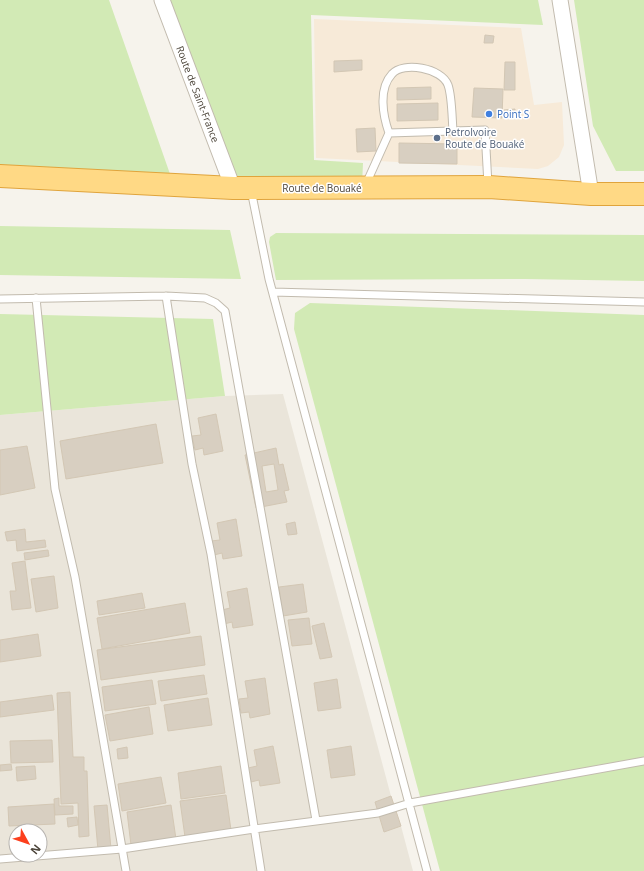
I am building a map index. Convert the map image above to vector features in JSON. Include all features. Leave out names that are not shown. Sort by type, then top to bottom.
[{"type":"highway","name":"Route de Bouaké","points":[[0,176],[242,188],[489,187],[591,194],[644,194]]},
{"type":"street","name":"Route de Saint-France","points":[[162,0],[242,188]]},
{"type":"street","points":[[560,0],[591,194]]},
{"type":"lane","points":[[365,188],[389,133],[384,114],[384,94],[392,74],[401,68],[430,69],[441,74],[448,85],[453,131]]},
{"type":"lane","points":[[389,133],[485,130],[489,187]]},
{"type":"lane","points":[[242,188],[273,292],[427,871]]},
{"type":"lane","points":[[273,292],[644,302]]},
{"type":"lane","points":[[0,299],[166,296],[205,298],[216,303],[225,311],[229,323],[316,820]]},
{"type":"lane","points":[[166,296],[192,464],[211,554],[261,871]]},
{"type":"lane","points":[[36,298],[55,489],[75,577],[126,871]]},
{"type":"lane","points":[[0,859],[122,849],[316,820],[378,813],[410,803],[644,761]]},
{"type":"shaded area","points":[[314,19],[521,28],[534,105],[562,102],[564,145],[559,157],[548,166],[538,169],[316,158]]},
{"type":"shaded area","points":[[283,394],[391,796],[375,802],[384,831],[401,826],[413,871],[0,871],[0,415],[225,396]]},
{"type":"green space","points":[[0,0],[109,0],[170,174],[0,172]]},
{"type":"green space","points":[[168,0],[538,0],[543,25],[311,15],[314,160],[363,163],[362,185],[235,186]]},
{"type":"green space","points":[[574,0],[644,0],[644,171],[616,171],[593,126]]},
{"type":"green space","points":[[0,226],[230,230],[241,279],[0,275]]},
{"type":"green space","points":[[276,233],[644,235],[644,281],[525,279],[276,280],[269,242],[270,237]]},
{"type":"green space","points":[[310,303],[644,315],[644,871],[440,871],[294,329],[295,313]]},
{"type":"green space","points":[[0,314],[213,319],[225,396],[0,415]]},
{"type":"building","points":[[485,35],[494,36],[493,43],[484,43]]},
{"type":"building","points":[[362,60],[362,70],[334,72],[334,61]]},
{"type":"building","points":[[505,62],[515,62],[515,90],[504,90]]},
{"type":"building","points":[[431,87],[431,99],[397,100],[397,88]]},
{"type":"building","points":[[474,88],[503,89],[502,118],[472,117]]},
{"type":"building","points":[[438,103],[438,120],[397,121],[397,104]]},
{"type":"building","points":[[515,109],[515,116],[504,116],[504,110]]},
{"type":"building","points":[[375,128],[376,151],[357,152],[356,129]]},
{"type":"building","points":[[399,143],[457,144],[457,164],[399,163]]},
{"type":"building","points":[[216,414],[223,451],[204,455],[203,448],[195,450],[192,436],[201,435],[198,418]]},
{"type":"building","points":[[156,424],[163,463],[66,479],[60,441]]},
{"type":"building","points":[[27,446],[35,488],[0,495],[0,450]]},
{"type":"building","points":[[276,448],[279,465],[283,464],[289,490],[284,491],[287,502],[256,508],[245,455]],"holes":[[[274,464],[278,490],[266,492],[262,466]]]},
{"type":"building","points":[[236,519],[242,556],[223,559],[222,553],[214,555],[211,541],[220,540],[217,523]]},
{"type":"building","points":[[295,522],[297,534],[288,535],[286,524]]},
{"type":"building","points":[[25,529],[26,542],[45,540],[46,547],[17,551],[16,540],[7,541],[5,532]]},
{"type":"building","points":[[48,550],[49,556],[25,560],[24,553]]},
{"type":"building","points":[[25,561],[31,608],[12,610],[10,591],[16,591],[12,563]]},
{"type":"building","points":[[54,576],[58,608],[36,612],[31,579]]},
{"type":"building","points":[[303,584],[307,612],[283,616],[279,587]]},
{"type":"building","points":[[247,588],[253,625],[233,628],[232,622],[224,624],[222,610],[230,608],[227,592]]},
{"type":"building","points":[[142,593],[145,608],[99,615],[97,601]]},
{"type":"building","points":[[185,603],[190,633],[102,649],[97,618]]},
{"type":"building","points":[[309,618],[312,644],[292,646],[288,620]]},
{"type":"building","points":[[324,623],[332,657],[320,659],[312,626]]},
{"type":"building","points":[[38,634],[41,656],[0,662],[0,640]]},
{"type":"building","points":[[201,636],[205,665],[101,680],[97,650]]},
{"type":"building","points":[[204,675],[207,694],[161,701],[158,681]]},
{"type":"building","points":[[265,678],[270,714],[250,718],[249,712],[241,713],[239,699],[248,698],[245,681]]},
{"type":"building","points":[[337,679],[341,708],[318,711],[314,683]]},
{"type":"building","points":[[152,680],[156,704],[105,711],[102,687]]},
{"type":"building","points":[[70,692],[73,757],[84,757],[84,771],[87,771],[89,836],[79,837],[78,803],[61,804],[57,693]]},
{"type":"building","points":[[52,695],[54,710],[0,717],[0,702]]},
{"type":"building","points":[[208,698],[212,725],[168,731],[164,705]]},
{"type":"building","points":[[149,707],[153,734],[110,741],[105,715]]},
{"type":"building","points":[[52,740],[53,762],[11,763],[10,741]]},
{"type":"building","points":[[273,746],[280,783],[260,786],[259,780],[251,782],[248,768],[257,766],[254,750]]},
{"type":"building","points":[[351,746],[355,775],[331,778],[327,750]]},
{"type":"building","points":[[127,747],[128,758],[118,759],[117,749]]},
{"type":"building","points":[[11,764],[12,770],[0,771],[0,765]]},
{"type":"building","points":[[35,766],[36,779],[17,781],[16,767]]},
{"type":"building","points":[[221,766],[225,793],[181,799],[178,773]]},
{"type":"building","points":[[161,777],[166,803],[122,811],[118,784]]},
{"type":"building","points":[[226,795],[231,830],[185,837],[180,801]]},
{"type":"building","points":[[391,796],[401,826],[384,832],[375,802]]},
{"type":"building","points":[[59,798],[59,806],[73,806],[73,814],[55,815],[54,799]]},
{"type":"building","points":[[54,804],[55,824],[9,823],[8,807]]},
{"type":"building","points":[[107,805],[111,849],[98,850],[94,806]]},
{"type":"building","points":[[171,805],[176,839],[131,845],[127,812]]},
{"type":"building","points":[[77,817],[78,825],[68,827],[67,818]]},
{"type":"place","name":"Point S","points":[[489,114]]},
{"type":"place","name":"PetroIvoire Route de Bouaké","points":[[437,138]]}]
